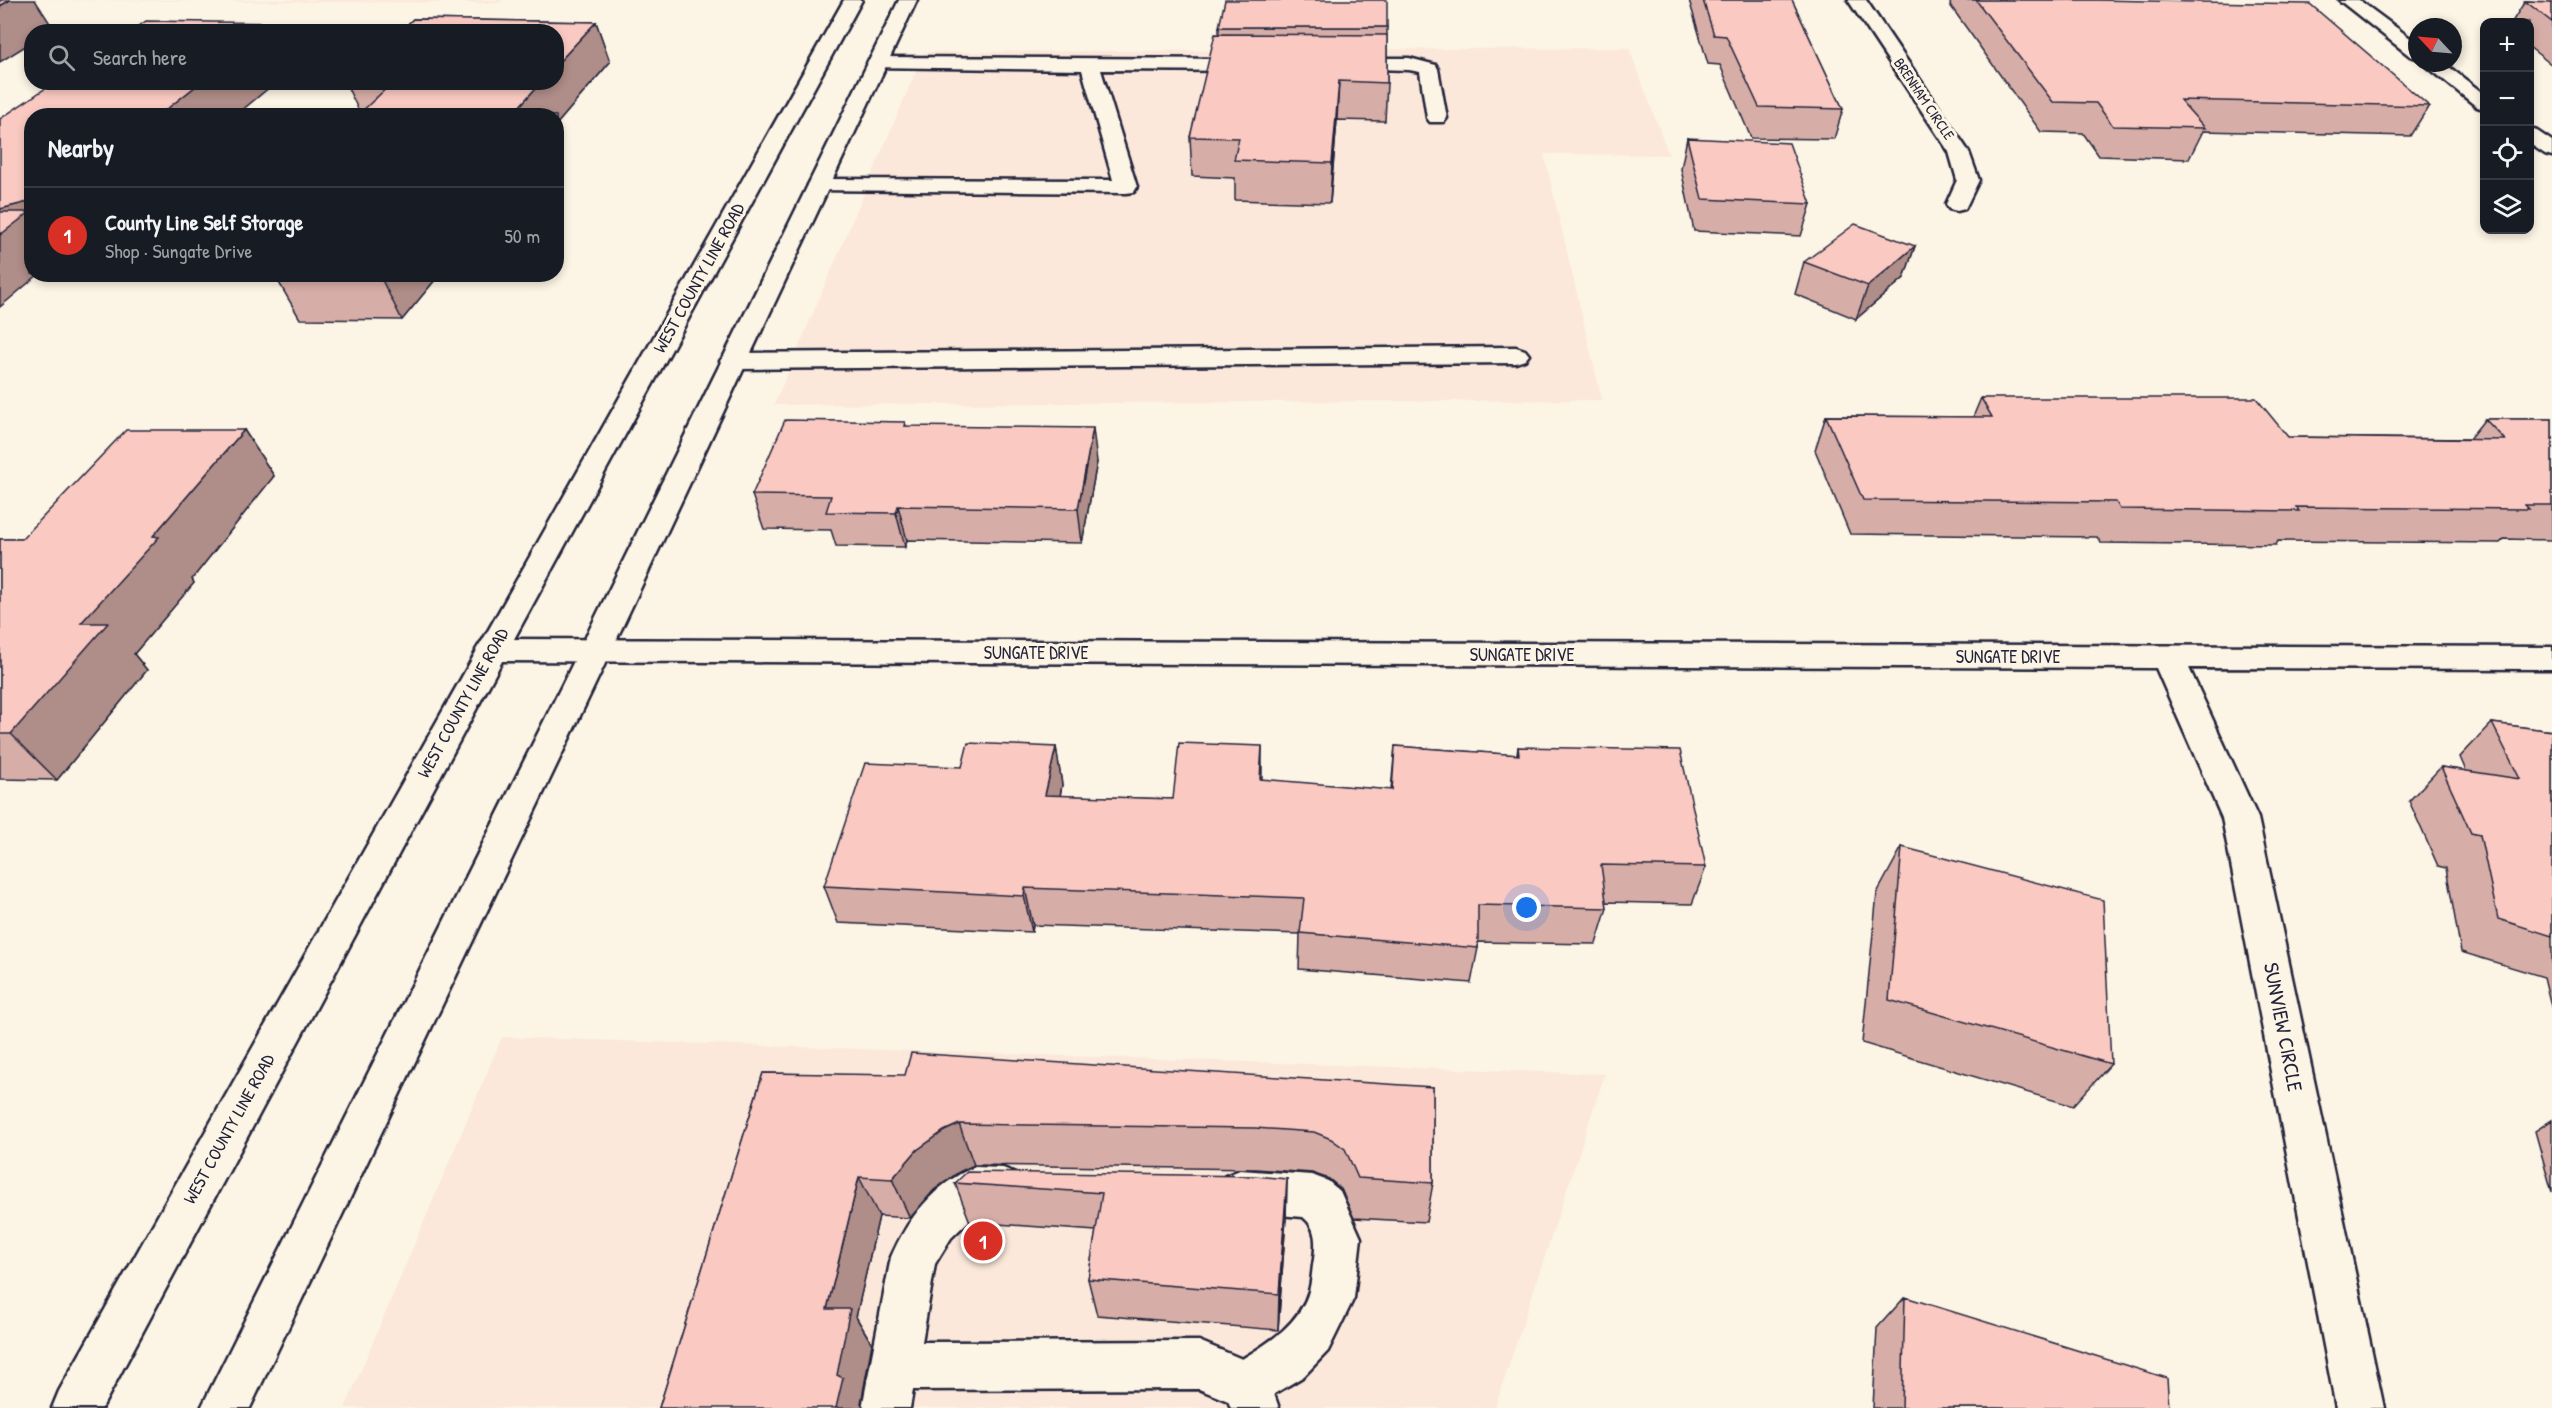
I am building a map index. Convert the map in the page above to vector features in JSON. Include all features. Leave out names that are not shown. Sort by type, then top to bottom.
[{"type":"main road","name":"WEST COUNTY LINE ROAD","points":[[76,1408],[492,650],[853,0]]},
{"type":"main road","points":[[225,1408],[595,651],[908,0]]},
{"type":"main road","name":"BRENHAM CIRCLE","points":[[1857,0],[1959,152],[1968,180],[1957,204]]},
{"type":"main road","points":[[2348,0],[2408,45]]},
{"type":"main road","points":[[876,63],[1272,64]]},
{"type":"main road","points":[[819,185],[1126,187],[1089,63]]},
{"type":"main road","points":[[1329,64],[1409,64],[1429,69],[1437,118]]},
{"type":"main road","points":[[2444,72],[2480,100]]},
{"type":"main road","points":[[2534,138],[2552,150]]},
{"type":"main road","points":[[733,361],[1516,355]]},
{"type":"main road","name":"SUNGATE DRIVE","points":[[492,650],[2552,658]]},
{"type":"main road","name":"SUNVIEW CIRCLE","points":[[2168,658],[2240,818],[2360,1408]]},
{"type":"main road","points":[[1047,1189],[975,1188],[935,1223],[914,1257],[891,1387],[1199,1365],[1250,1396],[1311,1334],[1331,1298],[1339,1238],[1324,1206],[1312,1196],[1198,1191]]},
{"type":"shaded area","points":[[0,0],[503,0],[499,3]]},
{"type":"shaded area","points":[[1629,48],[1669,155],[1544,154],[1602,400],[774,405],[924,52]]},
{"type":"shaded area","points":[[502,1037],[1605,1074],[1495,1408],[345,1408]]},
{"type":"building","points":[[0,0],[10,0],[0,6]]},
{"type":"building","points":[[1225,0],[1387,0],[1387,27],[1219,27]]},
{"type":"building","points":[[1703,0],[1792,0],[1843,109],[1759,107],[1726,36],[1714,35]]},
{"type":"building","points":[[1976,0],[2310,4],[2429,106],[2180,100],[2205,128],[2113,126],[2096,103],[2053,102]]},
{"type":"building","points":[[2525,1],[2552,2],[2552,22]]},
{"type":"building","points":[[413,19],[596,22],[564,56],[564,24],[408,24]]},
{"type":"building","points":[[146,21],[280,23],[279,24],[142,24]]},
{"type":"building","points":[[1215,34],[1387,35],[1387,83],[1339,81],[1332,163],[1234,160],[1239,138],[1190,137]]},
{"type":"building","points":[[43,90],[191,90],[168,108],[24,108],[24,203],[0,209],[0,119]]},
{"type":"building","points":[[385,90],[534,90],[518,108],[365,108]]},
{"type":"building","points":[[1687,138],[1789,143],[1811,204],[1702,199]]},
{"type":"building","points":[[0,212],[24,212],[24,217],[0,235]]},
{"type":"building","points":[[1855,224],[1915,246],[1868,286],[1804,262]]},
{"type":"building","points":[[1981,398],[2256,398],[2288,437],[2505,440],[2485,419],[2552,419],[2552,505],[2525,505],[2529,509],[2296,507],[2299,511],[2120,509],[2116,502],[1863,500],[1826,416],[1992,417]]},
{"type":"building","points":[[785,420],[905,422],[904,426],[1093,428],[1078,509],[898,506],[896,513],[826,512],[831,496],[752,495]]},
{"type":"building","points":[[126,430],[244,430],[153,536],[159,537],[81,623],[108,623],[11,734],[0,734],[0,539],[22,539]]},
{"type":"building","points":[[2492,723],[2552,731],[2552,936],[2498,919],[2480,835],[2471,833],[2441,767],[2520,779]]},
{"type":"building","points":[[968,743],[1056,747],[1045,795],[1173,799],[1179,743],[1262,746],[1260,779],[1392,790],[1395,746],[1519,755],[1518,747],[1680,750],[1706,867],[1601,865],[1607,908],[1478,905],[1478,948],[1300,933],[1304,898],[1025,888],[1024,896],[824,886],[865,763],[962,767]]},
{"type":"building","points":[[1902,847],[2103,900],[2111,1064],[1889,1000]]},
{"type":"building","points":[[911,1053],[1433,1087],[1433,1183],[1358,1178],[1345,1149],[1331,1139],[1314,1132],[1255,1128],[959,1124],[944,1131],[917,1150],[892,1179],[859,1177],[827,1309],[850,1309],[837,1375],[843,1378],[836,1408],[659,1408],[763,1073],[905,1075]]},
{"type":"building","points":[[967,1172],[1255,1176],[1287,1179],[1279,1294],[1088,1279],[1102,1193],[955,1183]]},
{"type":"building","points":[[1905,1297],[2167,1378],[2169,1408],[1902,1408]]},
{"type":"place","name":"County Line Self Storage","points":[[983,1241]]}]
